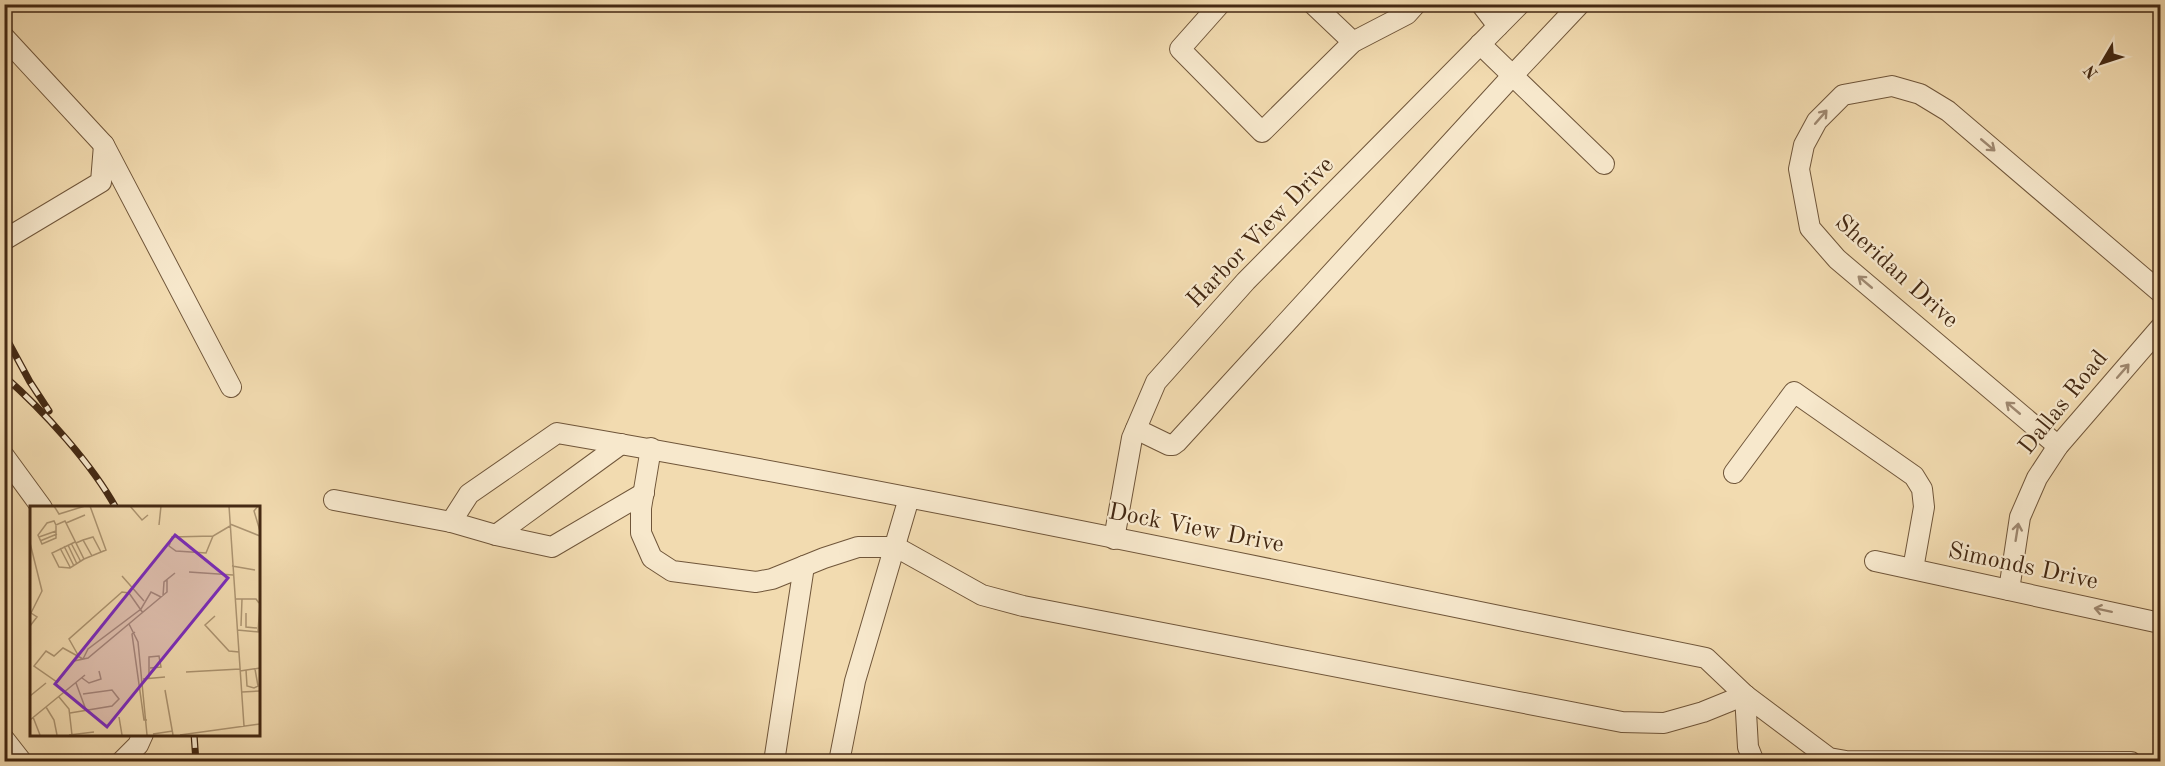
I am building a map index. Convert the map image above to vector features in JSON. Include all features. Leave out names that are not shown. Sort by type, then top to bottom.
[{"type":"street","points":[[1220,4],[1180,50],[1262,132],[1353,42],[1407,14],[1416,4]]},
{"type":"street","points":[[1313,4],[1353,42]]},
{"type":"street","points":[[1480,4],[1498,26]]},
{"type":"street","name":"Harbor View Drive","points":[[1114,539],[1132,438],[1156,382],[1246,281],[1520,4]]},
{"type":"street","points":[[1136,429],[1169,445],[1177,442],[1580,4]]},
{"type":"street","points":[[4,37],[104,146],[231,387]]},
{"type":"street","points":[[1480,44],[1605,164]]},
{"type":"street","name":"Sheridan Drive","points":[[2058,446],[1837,259],[1810,228],[1799,169],[1804,145],[1817,121],[1843,95],[1892,86],[1920,94],[1948,111],[2160,292]]},
{"type":"street","points":[[4,240],[101,182],[104,146]]},
{"type":"street","name":"Dallas Road","points":[[2009,590],[2020,517],[2037,478],[2058,446],[2160,328]]},
{"type":"street","points":[[1734,473],[1794,392],[1914,476],[1922,489],[1924,507],[1913,569]]},
{"type":"street","name":"Dock View Drive","points":[[451,522],[469,494],[557,433],[651,448],[909,498],[1706,658],[1745,695],[1828,758],[1846,761],[2132,762]]},
{"type":"street","points":[[496,535],[621,444]]},
{"type":"street","points":[[651,448],[641,508],[642,533],[652,558],[672,571],[756,582],[772,579],[858,547],[896,547],[982,595],[1023,606],[1622,722],[1664,723],[1703,712],[1745,695],[1749,757]]},
{"type":"street","points":[[4,456],[41,506]]},
{"type":"street","points":[[334,500],[451,522],[496,535],[552,547],[644,493]]},
{"type":"street","points":[[839,762],[855,681],[909,498]]},
{"type":"street","name":"Simonds Drive","points":[[1875,561],[2160,623]]},
{"type":"street","points":[[774,762],[804,566]]},
{"type":"street","points":[[121,762],[142,736]]},
{"type":"street","points":[[4,739],[22,762]]},
{"type":"railway","points":[[4,334],[49,411]]},
{"type":"railway","points":[[4,376],[66,438],[115,506]]},
{"type":"railway","points":[[194,736],[196,762]]}]
